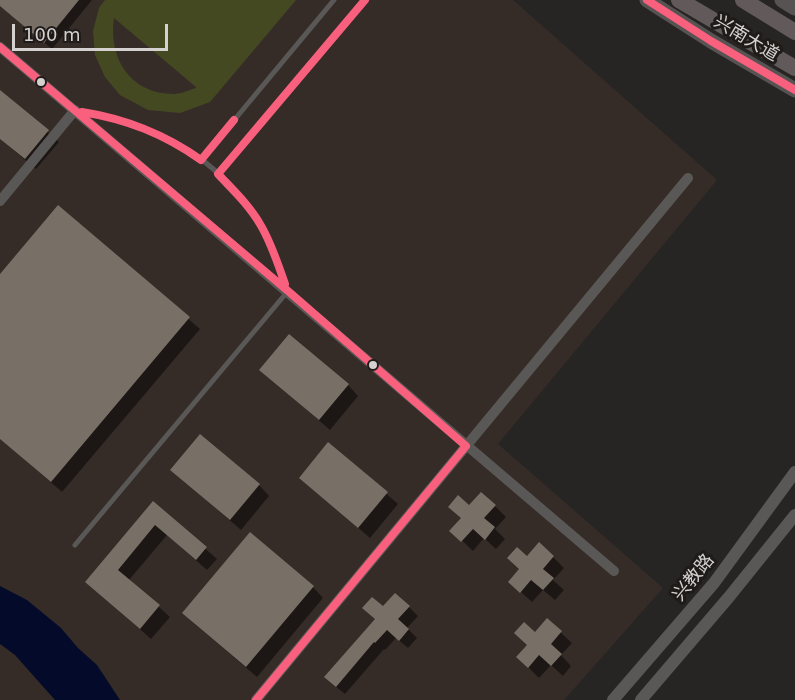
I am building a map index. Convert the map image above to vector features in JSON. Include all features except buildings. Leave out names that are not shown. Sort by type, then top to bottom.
[{"type":"highway","points":[[679,0],[795,68]]},
{"type":"highway","points":[[743,0],[795,32]]},
{"type":"main road","name":"兴南大道","points":[[646,0],[795,90]]},
{"type":"main road","points":[[782,0],[795,8]]},
{"type":"street","points":[[0,47],[614,571]]},
{"type":"street","points":[[0,201],[75,110]]},
{"type":"street","points":[[256,700],[688,178]]},
{"type":"street","name":"兴教路","points":[[613,700],[714,583],[795,472]]},
{"type":"street","points":[[641,700],[795,515]]},
{"type":"lane","points":[[201,160],[334,0]]},
{"type":"lane","points":[[218,174],[365,0]]},
{"type":"lane","points":[[75,110],[112,116],[147,127],[178,143],[218,174],[238,195],[260,224],[288,291],[75,545]]},
{"type":"shaded area","points":[[0,0],[513,0],[717,180],[498,444],[663,588],[564,700],[0,700]]},
{"type":"green space","points":[[105,0],[296,0],[210,102],[180,113],[148,110],[120,95],[105,77],[95,55],[93,31],[99,8]],"holes":[[[114,18],[196,87],[174,94],[145,88],[134,80],[119,60],[113,33]]]},
{"type":"water","points":[[0,586],[27,600],[61,628],[97,665],[120,700],[55,700],[15,655],[0,644]]},
{"type":"transit line","points":[[285,284],[271,246],[256,217],[218,174],[365,0]]},
{"type":"transit line","points":[[647,0],[795,90]]},
{"type":"transit line","points":[[0,47],[288,291],[466,446]]},
{"type":"transit line","points":[[82,112],[130,123],[159,135],[201,160],[234,120]]},
{"type":"transit line","points":[[256,700],[466,446]]}]
